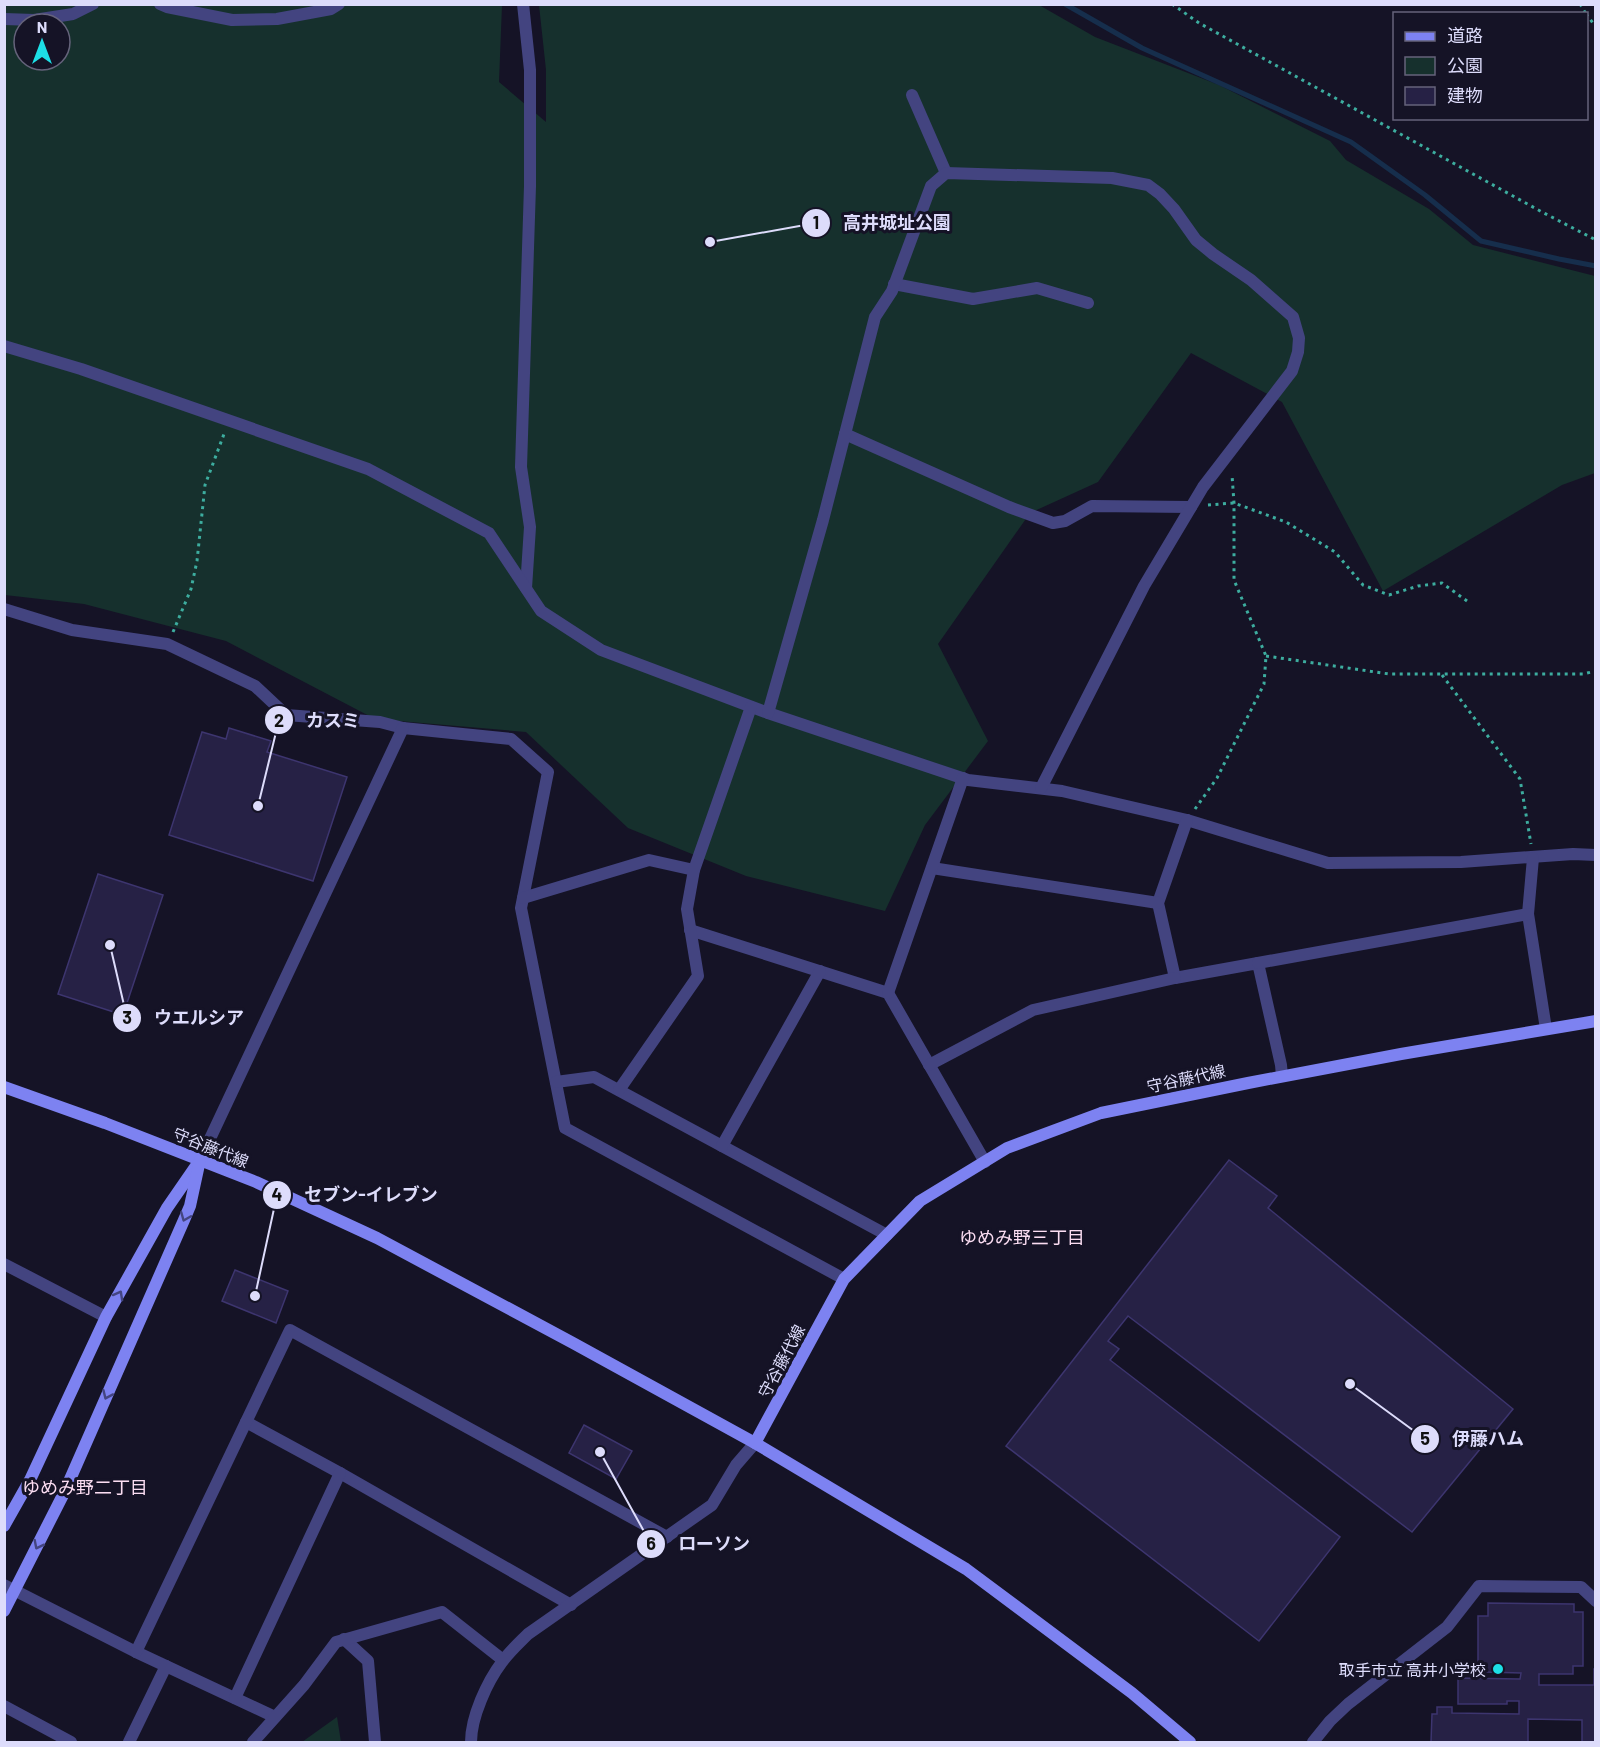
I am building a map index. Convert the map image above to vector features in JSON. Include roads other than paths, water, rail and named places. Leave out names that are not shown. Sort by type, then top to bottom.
[{"type":"main road","name":"守谷藤代線","points":[[4,1088],[115,1127],[256,1182],[377,1238],[573,1342],[755,1443],[844,1279],[920,1202],[1007,1148],[1101,1113],[1282,1076],[1596,1021]]},
{"type":"main road","points":[[4,1526],[30,1480],[106,1317],[167,1208],[200,1160]]},
{"type":"main road","points":[[4,1611],[10,1588],[64,1493],[184,1220],[190,1206],[200,1160]]},
{"type":"main road","points":[[755,1443],[966,1569],[1132,1693],[1190,1743]]},
{"type":"street","points":[[4,19],[34,20],[74,15],[93,4]]},
{"type":"street","points":[[160,4],[232,20],[277,19],[331,9],[339,4]]},
{"type":"street","points":[[523,4],[530,70],[530,186],[521,467],[530,526],[526,588]]},
{"type":"street","points":[[912,95],[946,173]]},
{"type":"street","points":[[768,713],[823,520],[875,318],[894,284],[931,186],[946,173],[1112,178],[1148,185],[1174,208],[1196,240],[1251,279],[1293,317],[1299,338],[1298,352],[1292,371],[1203,487],[1144,586],[1041,788]]},
{"type":"street","points":[[894,284],[973,299],[1037,288],[1088,303]]},
{"type":"street","points":[[4,346],[81,369],[368,470],[489,533],[541,611],[601,650],[751,707],[963,778],[1062,791],[1187,820],[1328,862],[1461,862],[1573,854],[1596,855]]},
{"type":"street","points":[[845,434],[1009,507],[1053,523],[1065,521],[1092,506],[1191,507]]},
{"type":"street","points":[[4,609],[72,630],[167,644],[255,686],[286,715],[380,722],[402,728],[511,740],[548,772],[521,908],[565,1128],[844,1279]]},
{"type":"street","points":[[619,1090],[698,976],[687,909],[694,870],[751,707]]},
{"type":"street","points":[[200,1160],[402,728]]},
{"type":"street","points":[[888,993],[963,778]]},
{"type":"street","points":[[1175,978],[1158,903],[1187,820]]},
{"type":"street","points":[[1533,858],[1528,914],[1546,1029]]},
{"type":"street","points":[[523,898],[649,860],[694,870]]},
{"type":"street","points":[[932,868],[1158,903]]},
{"type":"street","points":[[929,1065],[1033,1010],[1175,978],[1528,914]]},
{"type":"street","points":[[690,930],[888,993],[985,1162]]},
{"type":"street","points":[[1258,963],[1282,1076]]},
{"type":"street","points":[[723,1146],[820,971]]},
{"type":"street","points":[[556,1082],[594,1077],[887,1235]]},
{"type":"street","points":[[4,1264],[106,1317]]},
{"type":"street","points":[[136,1652],[290,1330],[667,1537]]},
{"type":"street","points":[[246,1422],[571,1605]]},
{"type":"street","points":[[471,1743],[478,1709],[491,1677],[503,1660],[528,1634],[712,1505],[736,1465],[755,1443]]},
{"type":"street","points":[[235,1698],[340,1473]]},
{"type":"street","points":[[1313,1743],[1330,1721],[1348,1704],[1447,1627],[1479,1586],[1581,1587],[1596,1601]]},
{"type":"street","points":[[10,1588],[136,1652],[275,1716]]},
{"type":"street","points":[[253,1743],[304,1685],[336,1642],[344,1639],[442,1612],[503,1660]]},
{"type":"street","points":[[344,1639],[369,1661],[375,1743]]},
{"type":"street","points":[[129,1743],[166,1666]]},
{"type":"street","points":[[4,1706],[71,1743]]},
{"type":"waterway","points":[[1065,4],[1142,48],[1351,142],[1425,195],[1481,241],[1596,266]]},
{"type":"place","name":"高井城址公園","points":[[710,242]]},
{"type":"place","name":"カスミ","points":[[258,806]]},
{"type":"place","name":"ウエルシア","points":[[110,945]]},
{"type":"place","name":"セブン-イレブン","points":[[255,1296]]},
{"type":"place","name":"伊藤ハム","points":[[1350,1384]]},
{"type":"place","name":"ローソン","points":[[600,1452]]},
{"type":"place","name":"取手市立 高井小学校","points":[[1498,1669]]},
{"type":"district","name":"ゆめみ野三丁目","points":[[1022,1237]]},
{"type":"district","name":"ゆめみ野二丁目","points":[[85,1487]]}]
